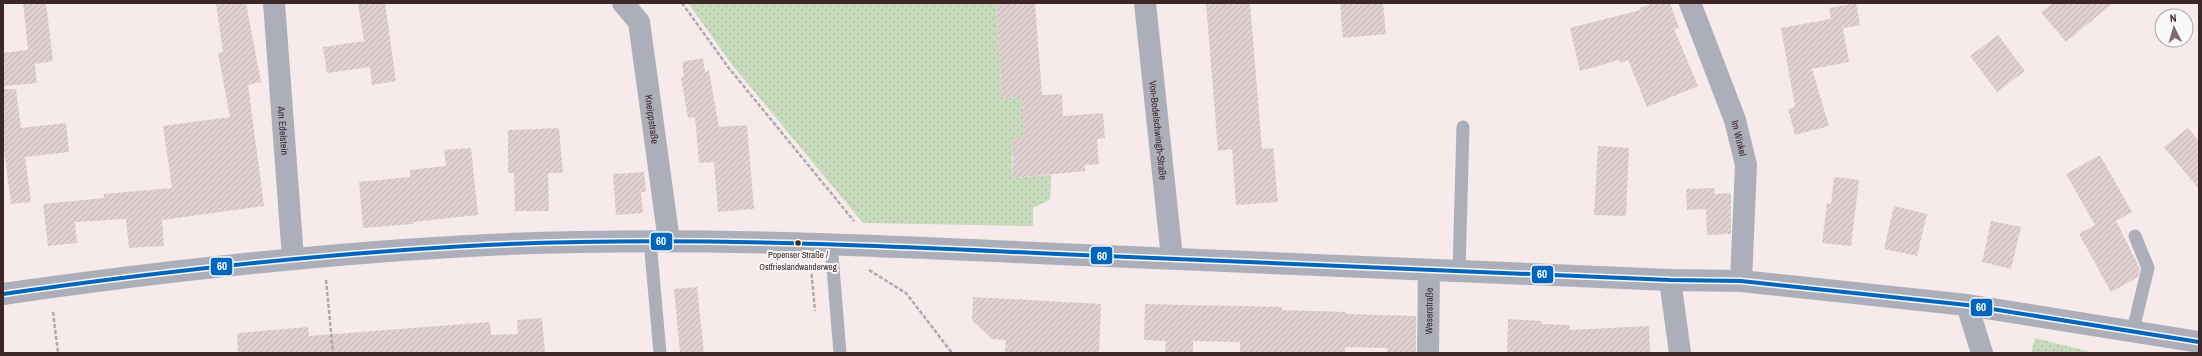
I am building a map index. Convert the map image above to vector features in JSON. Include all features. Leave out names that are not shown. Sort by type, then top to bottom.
[{"type":"street","name":"Am Edelstein","points":[[274,3],[293,258]]},
{"type":"street","name":"Kneippstraße","points":[[623,3],[639,22],[659,241]]},
{"type":"street","name":"Von-Bodelschwingh-Straße","points":[[1145,3],[1172,258]]},
{"type":"street","name":"Im Winkel","points":[[1690,3],[1735,120],[1746,165],[1741,281]]},
{"type":"street","points":[[3,294],[293,258],[488,245],[659,241],[831,244],[1670,280],[1741,281],[1967,305],[2133,330],[2199,342]]},
{"type":"street","name":"Weserstraße","points":[[1428,353],[1429,270]]},
{"type":"street","points":[[1670,280],[1680,353]]},
{"type":"street","points":[[1967,305],[1982,353]]},
{"type":"lane","points":[[1459,271],[1463,127]]},
{"type":"lane","points":[[2133,330],[2148,268],[2144,254],[2135,236]]},
{"type":"lane","points":[[659,241],[660,353]]},
{"type":"lane","points":[[831,244],[840,353]]},
{"type":"path","points":[[682,3],[728,67],[860,229],[865,268],[906,293],[952,353]]},
{"type":"path","points":[[809,244],[815,314]]},
{"type":"path","points":[[323,256],[333,353]]},
{"type":"path","points":[[50,288],[58,353]]},
{"type":"green space","points":[[688,3],[996,3],[1002,98],[1021,97],[1030,137],[1014,155],[1012,155],[1013,178],[1051,175],[1050,200],[1033,208],[1033,226],[863,223],[733,66]]},
{"type":"green space","points":[[2035,338],[2095,353],[2031,353]]},
{"type":"building","points":[[23,3],[46,3],[53,61],[35,64],[37,83],[3,86],[3,53],[28,50]]},
{"type":"building","points":[[216,3],[246,3],[261,82],[248,85],[264,206],[162,220],[164,246],[129,248],[126,219],[75,222],[77,243],[48,246],[43,204],[104,198],[104,194],[172,188],[163,126],[230,117],[218,53],[223,52]]},
{"type":"building","points":[[358,3],[385,3],[396,81],[372,85],[370,67],[327,73],[323,47],[364,41]]},
{"type":"building","points":[[996,3],[1035,3],[1042,95],[1062,94],[1063,116],[1103,113],[1105,138],[1097,139],[1099,164],[1085,165],[1085,171],[1013,178],[1013,138],[1024,137],[1021,97],[1002,98]]},
{"type":"building","points":[[1206,3],[1250,3],[1262,149],[1273,148],[1278,202],[1236,205],[1232,149],[1218,151]]},
{"type":"building","points":[[1340,3],[1383,3],[1386,34],[1343,38]]},
{"type":"building","points":[[1653,3],[1670,3],[1679,28],[1674,29],[1698,86],[1647,107],[1628,60],[1621,63],[1619,60],[1580,71],[1570,28],[1641,10],[1640,8]]},
{"type":"building","points":[[1856,3],[1860,25],[1843,28],[1849,62],[1812,69],[1829,126],[1795,135],[1788,109],[1795,107],[1781,28],[1831,19],[1829,8]]},
{"type":"building","points":[[2053,3],[2113,3],[2066,42],[2041,12]]},
{"type":"building","points":[[1998,35],[2025,71],[1997,92],[1970,56]]},
{"type":"building","points":[[703,58],[705,72],[709,71],[719,127],[747,125],[754,209],[718,212],[714,162],[699,163],[695,117],[688,118],[681,77],[684,77],[682,62]]},
{"type":"building","points":[[3,89],[16,89],[21,128],[66,123],[69,152],[25,157],[31,202],[11,204],[3,142]]},
{"type":"building","points":[[559,128],[563,173],[548,173],[549,211],[515,211],[514,173],[508,173],[508,130]]},
{"type":"building","points":[[2188,128],[2199,141],[2199,189],[2164,147]]},
{"type":"building","points":[[1598,146],[1629,148],[1626,216],[1594,215]]},
{"type":"building","points":[[471,148],[478,215],[413,222],[413,224],[363,228],[359,182],[410,177],[410,170],[446,166],[444,150]]},
{"type":"building","points":[[2100,155],[2132,212],[2116,221],[2140,269],[2138,277],[2111,292],[2079,234],[2095,225],[2066,174]]},
{"type":"building","points":[[644,172],[646,192],[641,192],[643,213],[616,215],[613,174]]},
{"type":"building","points":[[1834,177],[1859,180],[1851,246],[1822,243],[1827,203],[1831,204]]},
{"type":"building","points":[[1714,188],[1715,194],[1731,193],[1731,234],[1707,235],[1706,209],[1687,210],[1686,189]]},
{"type":"building","points":[[1894,206],[1927,214],[1917,256],[1884,249]]},
{"type":"building","points":[[1991,221],[2021,227],[2011,269],[1982,262]]},
{"type":"building","points":[[697,287],[704,353],[680,353],[674,289]]},
{"type":"building","points":[[973,297],[1101,304],[1099,353],[1005,353],[1006,340],[992,339],[972,320]]},
{"type":"building","points":[[1145,304],[1282,307],[1282,310],[1416,316],[1416,353],[1387,353],[1387,348],[1345,347],[1345,353],[1240,353],[1240,342],[1193,341],[1193,353],[1165,353],[1166,341],[1144,340]]},
{"type":"building","points":[[542,318],[545,353],[238,353],[237,333],[308,327],[309,336],[490,322],[491,335],[518,334],[517,320]]},
{"type":"building","points":[[1508,319],[1542,321],[1542,324],[1570,325],[1569,330],[1649,326],[1650,353],[1507,353]]},
{"type":"transit line","name":"60","points":[[3,294],[184,270],[426,248],[558,242],[630,241],[772,243],[1288,263],[1670,280],[1741,281],[1967,305],[2199,342]]},
{"type":"place","name":"Popenser Straße / Ostfrieslandwanderweg","points":[[798,243]]}]
